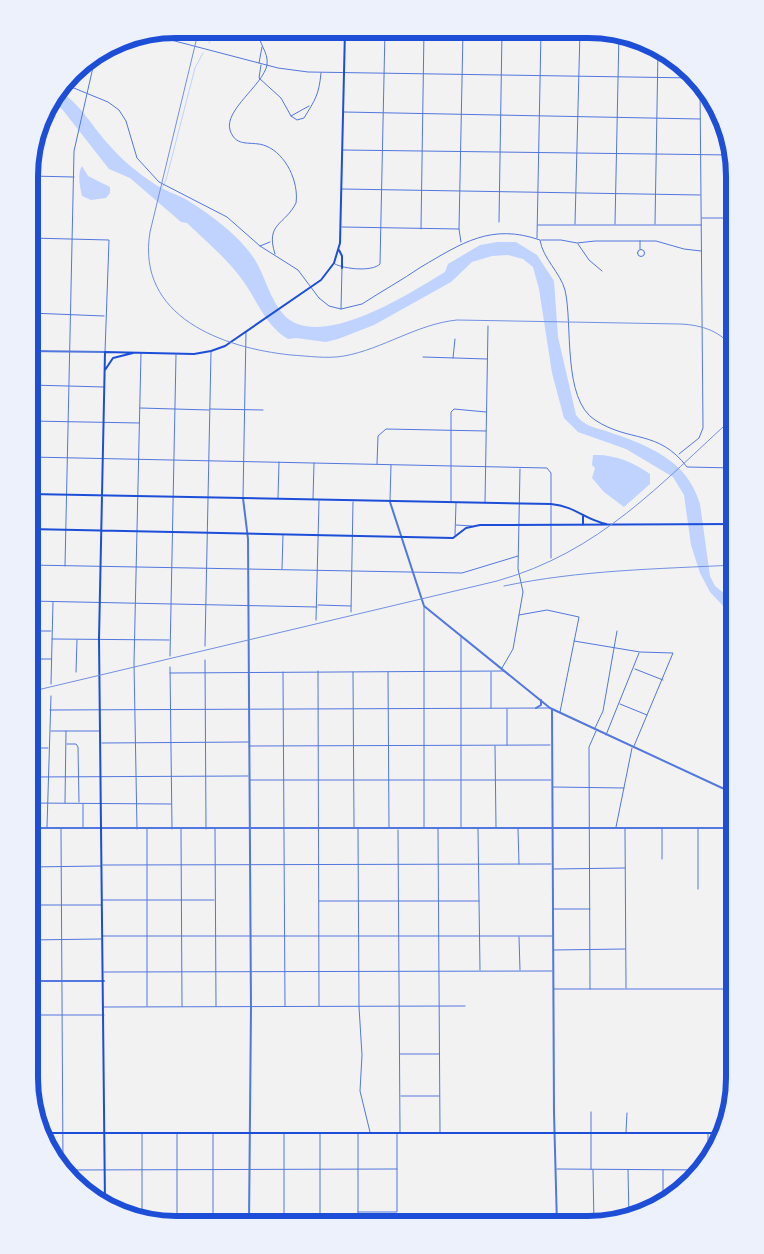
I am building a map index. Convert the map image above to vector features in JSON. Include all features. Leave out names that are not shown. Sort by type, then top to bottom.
[{"type":"main road","points":[[105,1197],[106,1132],[99,639],[105,352],[176,354],[211,351],[229,343],[310,288],[324,277],[334,264],[339,250],[341,228],[345,38]]},
{"type":"main road","points":[[339,250],[342,256],[342,268]]},
{"type":"main road","points":[[105,370],[110,361],[116,356],[136,352]]},
{"type":"main road","points":[[38,494],[551,504],[568,506],[583,515],[608,525]]},
{"type":"main road","points":[[583,515],[583,525]]},
{"type":"main road","points":[[38,529],[455,537],[466,528],[475,526],[726,524]]},
{"type":"main road","points":[[49,1133],[715,1133]]},
{"type":"street","points":[[334,264],[342,268],[379,266],[382,246],[385,37]]},
{"type":"street","points":[[420,229],[424,37]]},
{"type":"street","points":[[462,243],[459,230],[463,37]]},
{"type":"street","points":[[499,222],[502,37]]},
{"type":"street","points":[[537,238],[541,37]]},
{"type":"street","points":[[562,37],[595,38]]},
{"type":"street","points":[[164,38],[267,66],[293,71],[686,78]]},
{"type":"street","points":[[258,38],[262,47],[267,52],[267,66],[250,93],[233,114],[230,128],[233,136],[240,143],[262,144],[275,151],[286,165],[295,183],[296,203],[275,226],[271,242],[275,255]]},
{"type":"street","points":[[575,224],[580,38]]},
{"type":"street","points":[[615,224],[619,41]]},
{"type":"street","points":[[259,78],[262,47]]},
{"type":"street","points":[[655,224],[658,56]]},
{"type":"street","points":[[65,566],[68,386],[76,135],[93,64]]},
{"type":"street","points":[[259,78],[281,98],[291,116],[297,120],[303,119],[319,93],[321,72]]},
{"type":"street","points":[[70,87],[108,102],[122,113],[136,158],[159,182],[169,185],[227,216],[260,246],[301,272],[310,288],[327,305],[341,310],[362,304],[462,243],[499,232],[540,240],[561,240],[577,244],[595,241],[660,241],[684,249],[701,251]]},
{"type":"street","points":[[679,455],[699,438],[703,428],[700,94]]},
{"type":"street","points":[[291,116],[310,105]]},
{"type":"street","points":[[343,112],[539,114],[700,119]]},
{"type":"street","points":[[342,150],[725,155]]},
{"type":"street","points":[[38,176],[74,178]]},
{"type":"street","points":[[342,189],[701,195]]},
{"type":"street","points":[[701,218],[726,218]]},
{"type":"street","points":[[538,224],[701,225]]},
{"type":"street","points":[[341,228],[459,230]]},
{"type":"street","points":[[38,238],[109,240],[105,352],[38,351]]},
{"type":"street","points":[[540,240],[545,255],[561,279],[566,293],[571,360],[578,396],[583,410],[602,424],[658,442],[679,455],[688,467],[726,468]]},
{"type":"street","points":[[640,241],[640,250]]},
{"type":"street","points":[[260,246],[271,242]]},
{"type":"street","points":[[577,244],[589,260],[602,271]]},
{"type":"street","points":[[341,310],[342,268]]},
{"type":"street","points":[[38,313],[106,316]]},
{"type":"street","points":[[485,504],[488,326]]},
{"type":"street","points":[[246,331],[243,498],[248,534],[250,829],[249,1216]]},
{"type":"street","points":[[453,359],[454,339]]},
{"type":"street","points":[[205,646],[211,351]]},
{"type":"street","points":[[137,829],[135,640],[141,352]]},
{"type":"street","points":[[170,656],[176,354]]},
{"type":"street","points":[[423,358],[488,359]]},
{"type":"street","points":[[38,385],[104,387]]},
{"type":"street","points":[[139,408],[263,410]]},
{"type":"street","points":[[451,503],[452,410],[487,412]]},
{"type":"street","points":[[38,421],[140,423]]},
{"type":"street","points":[[377,464],[378,436],[382,430],[487,431]]},
{"type":"street","points":[[38,457],[549,469],[551,473],[551,558]]},
{"type":"street","points":[[278,499],[279,462]]},
{"type":"street","points":[[313,500],[314,463]]},
{"type":"street","points":[[391,465],[390,502],[424,606],[424,828]]},
{"type":"street","points":[[502,669],[513,650],[523,587],[518,569],[520,468]]},
{"type":"street","points":[[316,620],[319,500]]},
{"type":"street","points":[[351,612],[353,501]]},
{"type":"street","points":[[455,537],[456,503]]},
{"type":"street","points":[[455,525],[475,526]]},
{"type":"street","points":[[282,570],[283,534]]},
{"type":"street","points":[[38,565],[412,573],[426,571],[464,572],[518,556]]},
{"type":"street","points":[[38,601],[248,606],[351,606]]},
{"type":"street","points":[[51,684],[53,601]]},
{"type":"street","points":[[424,606],[551,708],[726,790]]},
{"type":"street","points":[[519,615],[547,610],[578,617],[560,713]]},
{"type":"street","points":[[38,631],[52,631]]},
{"type":"street","points":[[590,989],[588,747],[603,711],[617,632]]},
{"type":"street","points":[[461,636],[461,829]]},
{"type":"street","points":[[52,638],[170,640]]},
{"type":"street","points":[[76,639],[76,672]]},
{"type":"street","points":[[574,641],[640,652],[674,653],[664,680],[633,747],[616,828]]},
{"type":"street","points":[[606,735],[640,652]]},
{"type":"street","points":[[38,658],[52,659]]},
{"type":"street","points":[[205,660],[206,829]]},
{"type":"street","points":[[170,667],[172,829]]},
{"type":"street","points":[[634,668],[664,680]]},
{"type":"street","points":[[318,671],[319,1006]]},
{"type":"street","points":[[353,671],[354,829]]},
{"type":"street","points":[[388,671],[389,829]]},
{"type":"street","points":[[491,671],[491,708]]},
{"type":"street","points":[[170,673],[505,671]]},
{"type":"street","points":[[283,672],[285,1006]]},
{"type":"street","points":[[47,828],[51,696]]},
{"type":"street","points":[[536,708],[541,705],[540,700]]},
{"type":"street","points":[[620,704],[648,716]]},
{"type":"street","points":[[50,710],[171,708],[551,708]]},
{"type":"street","points":[[507,708],[507,745]]},
{"type":"street","points":[[551,708],[557,1216]]},
{"type":"street","points":[[50,731],[101,731]]},
{"type":"street","points":[[65,803],[66,731]]},
{"type":"street","points":[[101,743],[249,742]]},
{"type":"street","points":[[66,744],[78,746],[79,803]]},
{"type":"street","points":[[495,745],[496,828]]},
{"type":"street","points":[[249,746],[552,745]]},
{"type":"street","points":[[38,748],[49,748]]},
{"type":"street","points":[[38,777],[249,776]]},
{"type":"street","points":[[249,780],[552,780]]},
{"type":"street","points":[[552,787],[624,788]]},
{"type":"street","points":[[38,803],[171,804]]},
{"type":"street","points":[[83,803],[83,828]]},
{"type":"street","points":[[38,828],[726,828]]},
{"type":"street","points":[[61,828],[64,1160]]},
{"type":"street","points":[[438,828],[440,1133]]},
{"type":"street","points":[[518,828],[519,864]]},
{"type":"street","points":[[625,828],[626,989]]},
{"type":"street","points":[[662,828],[662,859]]},
{"type":"street","points":[[698,828],[698,889]]},
{"type":"street","points":[[146,829],[147,1007]]},
{"type":"street","points":[[181,829],[182,1007]]},
{"type":"street","points":[[215,829],[216,1007]]},
{"type":"street","points":[[358,829],[359,1007],[362,1055],[360,1091],[370,1133]]},
{"type":"street","points":[[358,1212],[397,1212],[400,1096],[398,829]]},
{"type":"street","points":[[478,829],[480,971]]},
{"type":"street","points":[[38,867],[553,864]]},
{"type":"street","points":[[553,869],[626,868]]},
{"type":"street","points":[[102,900],[215,900]]},
{"type":"street","points":[[318,901],[479,900]]},
{"type":"street","points":[[38,905],[102,905]]},
{"type":"street","points":[[553,909],[590,909]]},
{"type":"street","points":[[38,940],[147,936],[553,936]]},
{"type":"street","points":[[519,936],[520,971]]},
{"type":"street","points":[[553,950],[626,949]]},
{"type":"street","points":[[104,972],[553,971]]},
{"type":"street","points":[[38,981],[104,981]]},
{"type":"street","points":[[553,990],[726,989]]},
{"type":"street","points":[[104,1007],[465,1006]]},
{"type":"street","points":[[38,1015],[104,1015]]},
{"type":"street","points":[[400,1054],[440,1054]]},
{"type":"street","points":[[400,1096],[440,1096]]},
{"type":"street","points":[[591,1112],[594,1216]]},
{"type":"street","points":[[626,1133],[628,1113]]},
{"type":"street","points":[[213,1132],[213,1216]]},
{"type":"street","points":[[142,1133],[142,1212]]},
{"type":"street","points":[[177,1133],[177,1216]]},
{"type":"street","points":[[284,1133],[284,1216]]},
{"type":"street","points":[[320,1133],[320,1216]]},
{"type":"street","points":[[358,1133],[358,1216]]},
{"type":"street","points":[[708,1133],[708,1147]]},
{"type":"street","points":[[72,1170],[397,1169]]},
{"type":"street","points":[[556,1169],[692,1170]]},
{"type":"street","points":[[628,1170],[629,1210]]},
{"type":"street","points":[[663,1170],[663,1195]]},
{"type":"water","points":[[64,94],[130,166],[157,185],[187,200],[233,234],[255,260],[281,312],[295,323],[312,327],[331,326],[372,312],[445,272],[448,264],[480,245],[497,242],[516,242],[537,255],[554,281],[558,337],[576,415],[590,426],[650,448],[664,456],[686,476],[700,504],[710,576],[715,586],[726,595],[726,609],[710,592],[700,573],[691,545],[684,495],[673,477],[626,449],[578,432],[564,418],[552,373],[539,289],[533,267],[523,259],[508,255],[492,256],[472,262],[451,282],[374,325],[338,339],[326,342],[296,338],[288,339],[280,334],[267,320],[247,286],[229,264],[187,223],[181,222],[130,178],[109,169],[62,109],[57,105]]},
{"type":"water","points":[[82,166],[88,176],[110,187],[110,193],[106,198],[91,200],[82,196],[79,177]]},
{"type":"water","points":[[593,455],[616,457],[637,466],[650,474],[650,484],[624,507],[604,492],[592,478],[595,468],[592,465]]},
{"type":"waterway","points":[[209,43],[212,38]]},
{"type":"waterway","points":[[162,188],[166,180],[195,68],[203,53]]},
{"type":"railway","points":[[197,38],[150,232],[149,261],[157,286],[171,306],[190,323],[238,345],[291,355],[318,357],[338,357],[358,353],[428,326],[457,320],[680,324],[711,330],[726,340]]},
{"type":"railway","points":[[38,690],[497,581],[534,568],[567,553],[626,514],[726,424]]},
{"type":"railway","points":[[504,586],[590,573],[726,565]]}]
